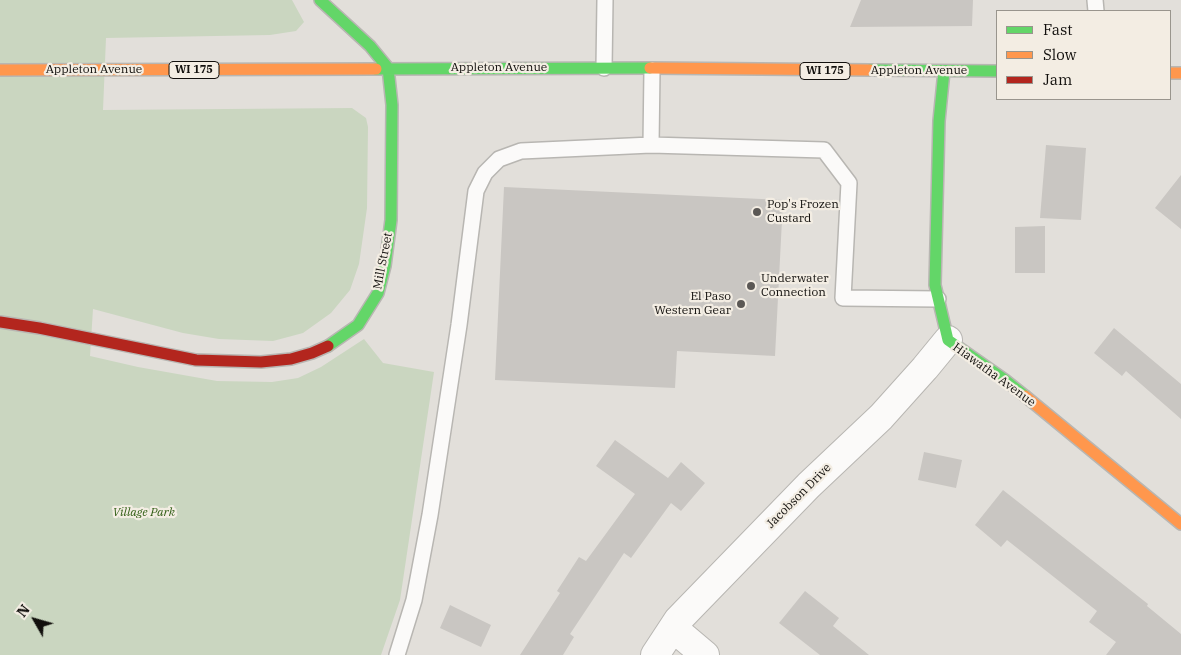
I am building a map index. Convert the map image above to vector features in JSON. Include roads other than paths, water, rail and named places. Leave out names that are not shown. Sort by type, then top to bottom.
[{"type":"street","points":[[320,0],[370,46],[388,68]]},
{"type":"street","name":"Mill Street","points":[[0,322],[39,328],[196,360],[261,362],[291,359],[312,354],[330,345],[358,325],[378,293],[384,266],[391,220],[392,105],[388,68]]},
{"type":"street","name":"Appleton Avenue","points":[[0,70],[604,68],[652,70],[996,71]]},
{"type":"street","name":"Hiawatha Avenue","points":[[944,71],[939,121],[935,285],[948,340],[1005,380],[1181,524]]},
{"type":"street","name":"Jacobson Drive","points":[[655,655],[678,620],[809,485],[881,417],[948,340]]},
{"type":"street","points":[[673,628],[704,655]]},
{"type":"lane","points":[[604,68],[605,0]]},
{"type":"lane","points":[[651,145],[652,70]]},
{"type":"lane","points":[[397,655],[414,600],[430,515],[459,325],[476,191],[484,173],[499,159],[521,151],[651,145],[824,150],[848,183],[843,298],[938,299]]},
{"type":"place","name":"Pop's Frozen Custard","points":[[757,212]]},
{"type":"place","name":"Underwater Connection","points":[[751,286]]},
{"type":"place","name":"El Paso Western Gear","points":[[741,304]]},
{"type":"park label","name":"Village Park","points":[[144,513]]}]
